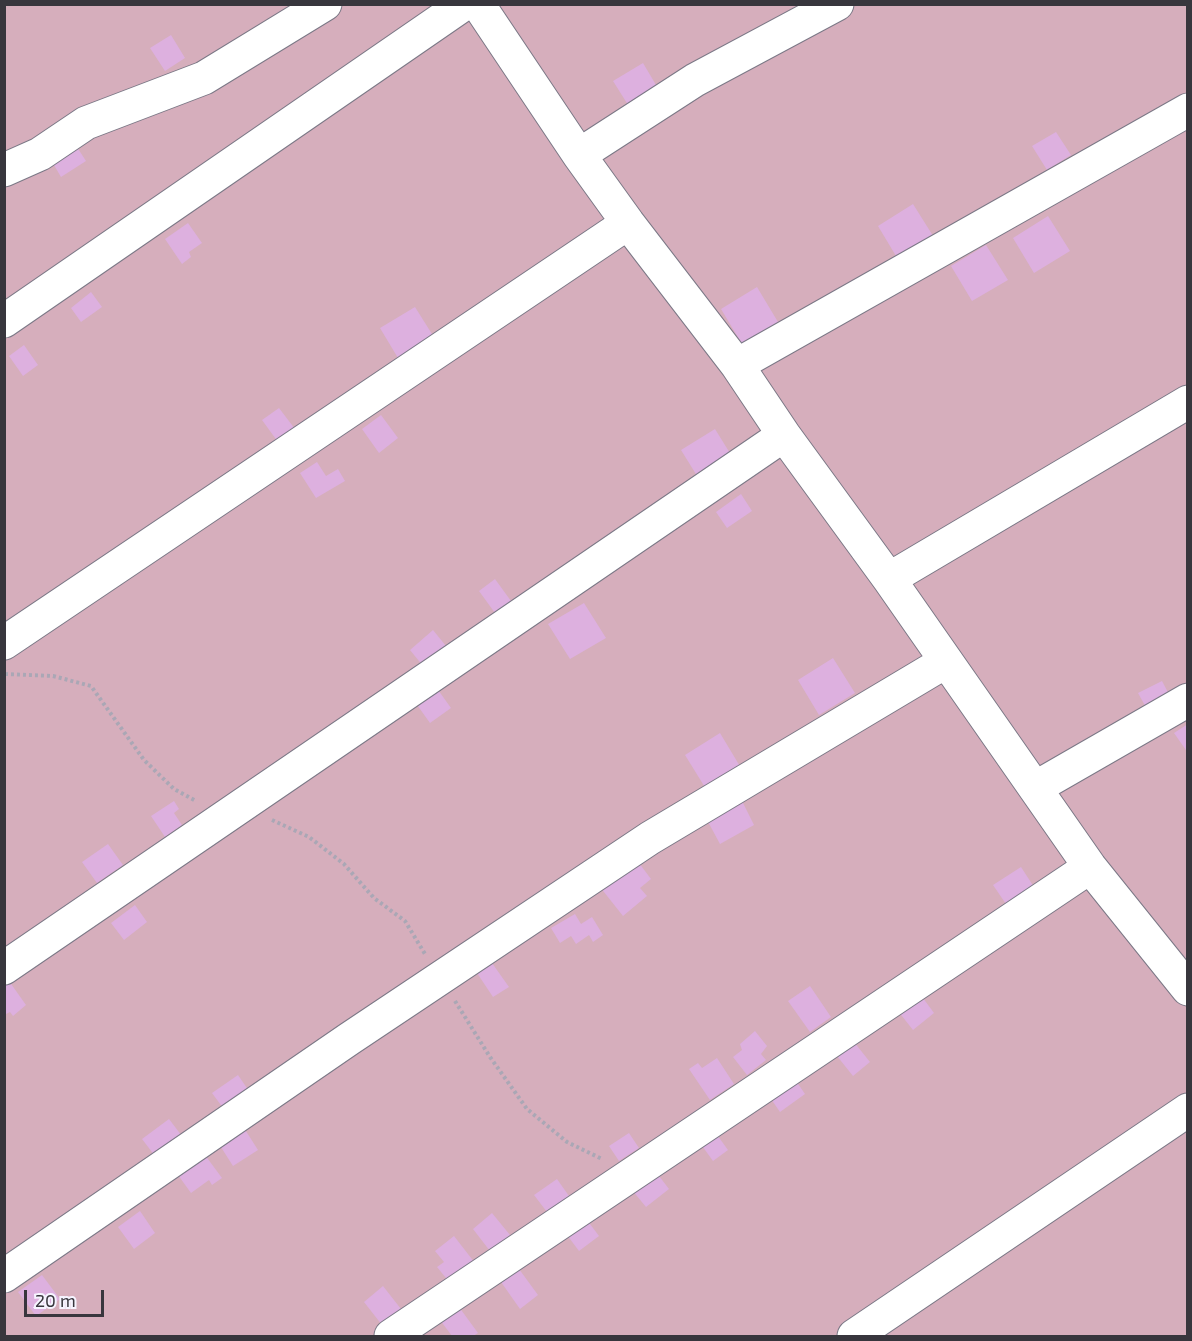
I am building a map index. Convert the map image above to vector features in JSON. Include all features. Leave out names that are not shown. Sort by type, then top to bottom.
[{"type":"street","points":[[4,170],[40,154],[86,123],[204,78],[325,4]]},
{"type":"street","points":[[4,321],[464,4]]},
{"type":"street","points":[[478,4],[579,155],[737,365],[784,435],[889,579],[1090,867],[1188,989]]},
{"type":"street","points":[[579,155],[695,80],[837,4]]},
{"type":"street","points":[[737,365],[1188,110]]},
{"type":"street","points":[[4,643],[628,223]]},
{"type":"street","points":[[889,579],[1188,402]]},
{"type":"street","points":[[4,968],[784,435]]},
{"type":"street","points":[[4,1276],[440,978],[650,838],[945,662]]},
{"type":"street","points":[[1035,788],[1188,700]]},
{"type":"street","points":[[391,1336],[1090,867]]},
{"type":"street","points":[[854,1336],[1188,1110]]},
{"type":"path","points":[[4,674],[53,676],[91,686],[144,760],[174,789],[210,809],[262,815],[309,837],[344,864],[374,898],[405,921],[490,1057],[527,1109],[567,1142],[633,1174]]},
{"type":"shaded area","points":[[5,5],[1187,5],[1187,1336],[5,1336]]},
{"type":"building","points":[[171,35],[185,58],[165,71],[150,48]]},
{"type":"building","points":[[643,63],[659,90],[630,108],[613,81]]},
{"type":"building","points":[[1056,132],[1071,155],[1047,170],[1032,146]]},
{"type":"building","points":[[75,144],[86,161],[61,177],[51,160]]},
{"type":"building","points":[[913,204],[935,239],[899,261],[878,226]]},
{"type":"building","points":[[1048,216],[1070,251],[1034,273],[1013,238]]},
{"type":"building","points":[[188,223],[202,243],[189,252],[191,257],[182,264],[165,239]]},
{"type":"building","points":[[986,245],[1008,280],[972,301],[951,266]]},
{"type":"building","points":[[757,287],[778,322],[742,344],[721,309]]},
{"type":"building","points":[[91,292],[102,307],[81,322],[71,308]]},
{"type":"building","points":[[415,307],[437,342],[401,363],[380,328]]},
{"type":"building","points":[[24,345],[38,365],[23,376],[9,356]]},
{"type":"building","points":[[279,408],[295,429],[278,442],[262,420]]},
{"type":"building","points":[[381,415],[398,438],[379,453],[362,429]]},
{"type":"building","points":[[715,429],[733,458],[699,479],[681,450]]},
{"type":"building","points":[[317,462],[326,476],[338,469],[345,481],[316,498],[300,473]]},
{"type":"building","points":[[741,494],[752,511],[727,528],[716,512]]},
{"type":"building","points":[[495,579],[511,601],[495,613],[479,591]]},
{"type":"building","points":[[584,603],[606,638],[570,659],[548,624]]},
{"type":"building","points":[[433,630],[446,646],[423,666],[410,650]]},
{"type":"building","points":[[833,658],[855,693],[819,715],[798,680]]},
{"type":"building","points":[[1162,681],[1171,698],[1148,711],[1138,693]]},
{"type":"building","points":[[436,687],[451,708],[430,723],[415,702]]},
{"type":"building","points":[[1188,724],[1188,753],[1174,733]]},
{"type":"building","points":[[720,733],[741,768],[706,789],[685,755]]},
{"type":"building","points":[[741,799],[754,825],[720,844],[706,818]]},
{"type":"building","points":[[174,801],[179,809],[174,813],[182,825],[165,837],[151,816]]},
{"type":"building","points":[[108,844],[123,865],[97,883],[82,862]]},
{"type":"building","points":[[636,859],[651,879],[640,888],[647,896],[623,916],[600,887]]},
{"type":"building","points":[[1021,867],[1034,887],[1006,904],[993,885]]},
{"type":"building","points":[[135,905],[147,922],[124,940],[111,923]]},
{"type":"building","points":[[575,914],[581,924],[592,917],[603,935],[593,942],[589,935],[576,944],[571,936],[560,943],[551,928]]},
{"type":"building","points":[[492,963],[509,987],[493,997],[477,973]]},
{"type":"building","points":[[9,981],[26,1005],[13,1016],[10,1012],[4,1015],[4,984]]},
{"type":"building","points":[[810,986],[831,1017],[810,1032],[788,1001]]},
{"type":"building","points":[[920,994],[934,1013],[913,1030],[898,1011]]},
{"type":"building","points":[[755,1031],[767,1046],[761,1054],[766,1060],[747,1075],[733,1057],[742,1050],[740,1044]]},
{"type":"building","points":[[850,1037],[870,1062],[853,1076],[833,1051]]},
{"type":"building","points":[[717,1058],[734,1084],[710,1100],[689,1069],[698,1063],[702,1068]]},
{"type":"building","points":[[238,1075],[251,1094],[226,1112],[212,1093]]},
{"type":"building","points":[[794,1078],[805,1094],[780,1112],[769,1096]]},
{"type":"building","points":[[169,1119],[185,1140],[158,1160],[142,1139]]},
{"type":"building","points":[[244,1128],[258,1150],[233,1166],[219,1144]]},
{"type":"building","points":[[715,1132],[728,1150],[713,1161],[700,1143]]},
{"type":"building","points":[[629,1133],[639,1148],[619,1161],[609,1146]]},
{"type":"building","points":[[205,1155],[222,1178],[212,1185],[209,1180],[191,1193],[178,1175]]},
{"type":"building","points":[[656,1172],[669,1189],[646,1207],[632,1190]]},
{"type":"building","points":[[557,1179],[569,1196],[547,1212],[534,1195]]},
{"type":"building","points":[[140,1211],[155,1233],[134,1249],[118,1227]]},
{"type":"building","points":[[492,1213],[510,1235],[490,1251],[473,1229]]},
{"type":"building","points":[[587,1220],[599,1236],[579,1251],[567,1235]]},
{"type":"building","points":[[454,1236],[475,1263],[450,1283],[437,1267],[444,1262],[435,1251]]},
{"type":"building","points":[[519,1269],[538,1295],[520,1309],[501,1282]]},
{"type":"building","points":[[42,1275],[60,1299],[36,1316],[18,1292]]},
{"type":"building","points":[[383,1286],[401,1309],[382,1325],[364,1302]]},
{"type":"building","points":[[459,1307],[478,1333],[473,1336],[452,1336],[440,1320]]}]
